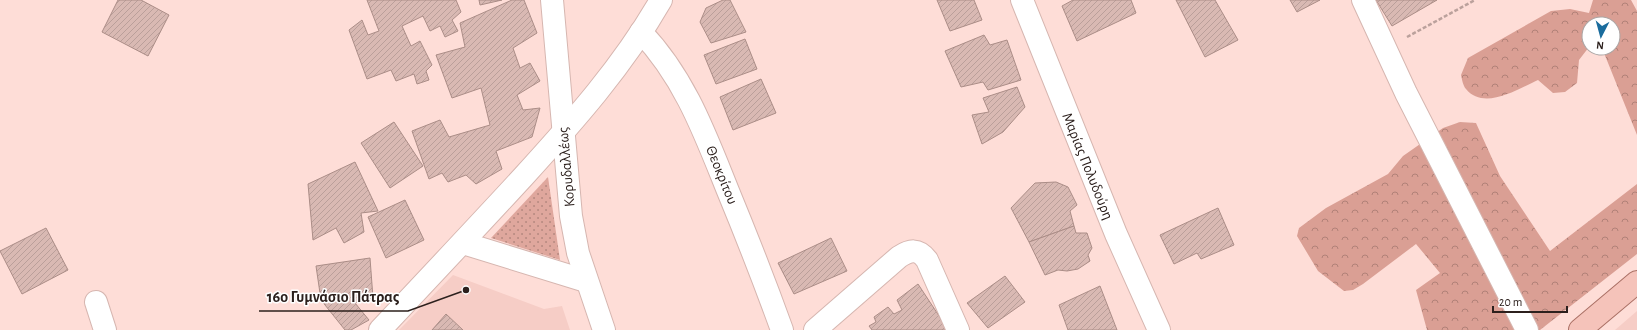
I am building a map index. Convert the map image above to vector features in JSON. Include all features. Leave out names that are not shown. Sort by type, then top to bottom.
[{"type":"main road","points":[[1580,330],[1637,282]]},
{"type":"street","name":"Κορυδαλλέως","points":[[552,0],[570,216],[586,281],[604,330]]},
{"type":"street","points":[[380,330],[463,243],[563,133],[611,77],[642,32],[661,0]]},
{"type":"street","name":"Μαρίας Πολυδούρη","points":[[1022,0],[1116,234],[1159,330]]},
{"type":"street","points":[[1363,0],[1526,330]]},
{"type":"street","name":"Θεοκρίτου","points":[[642,32],[672,68],[691,102],[740,219],[782,330]]},
{"type":"street","points":[[463,243],[586,281]]},
{"type":"street","points":[[815,330],[899,257],[911,250],[915,250],[923,255],[927,260],[958,330]]},
{"type":"street","points":[[96,302],[105,330]]},
{"type":"path","points":[[1386,49],[1475,0]]},
{"type":"shaded area","points":[[548,177],[560,260],[491,238]]},
{"type":"shaded area","points":[[453,275],[544,309],[562,306],[570,330],[399,330]]},
{"type":"shaded area","points":[[1637,311],[1637,330],[1615,330]]},
{"type":"green space","points":[[1593,0],[1631,0],[1637,11],[1637,135],[1605,56],[1621,56],[1621,16],[1581,16],[1582,56],[1579,60],[1577,83],[1565,92],[1553,93],[1538,80],[1511,93],[1491,98],[1482,98],[1473,95],[1465,88],[1461,75],[1468,58],[1551,11],[1570,9],[1589,13]]},
{"type":"green space","points":[[1460,122],[1476,123],[1500,176],[1550,251],[1637,184],[1637,254],[1540,330],[1427,330],[1416,290],[1440,273],[1416,244],[1363,284],[1353,290],[1344,291],[1318,271],[1297,236],[1299,228],[1326,208],[1388,174],[1403,156],[1443,128]]},
{"type":"building","points":[[118,0],[141,0],[169,15],[148,56],[102,32]]},
{"type":"building","points":[[367,0],[456,0],[461,12],[452,20],[458,31],[445,37],[440,26],[430,31],[423,16],[402,26],[411,46],[420,41],[432,65],[426,71],[429,80],[417,84],[414,74],[396,81],[391,70],[367,79],[349,30],[362,20],[368,35],[379,31]]},
{"type":"building","points":[[479,0],[502,0],[480,5]]},
{"type":"building","points":[[512,0],[524,0],[537,33],[513,48],[520,68],[530,63],[540,81],[517,95],[523,110],[540,108],[532,137],[496,151],[502,169],[476,184],[466,175],[448,182],[442,173],[429,179],[412,131],[440,120],[449,137],[490,125],[481,88],[452,98],[436,55],[465,47],[460,23]]},
{"type":"building","points":[[723,0],[730,0],[746,32],[711,43],[700,22],[706,8]]},
{"type":"building","points":[[937,0],[974,0],[982,20],[950,31]]},
{"type":"building","points":[[1073,0],[1131,0],[1136,13],[1077,41],[1062,6]]},
{"type":"building","points":[[1176,0],[1215,0],[1238,40],[1205,57]]},
{"type":"building","points":[[1290,0],[1320,0],[1297,12]]},
{"type":"building","points":[[1376,0],[1437,0],[1392,26]]},
{"type":"building","points":[[984,35],[990,45],[1007,40],[1021,80],[988,90],[983,82],[961,87],[945,51]]},
{"type":"building","points":[[745,39],[757,69],[716,84],[704,55]]},
{"type":"building","points":[[761,79],[776,113],[733,130],[720,97]]},
{"type":"building","points":[[1017,87],[1025,107],[1003,132],[982,144],[972,115],[989,112],[983,98]]},
{"type":"building","points":[[394,122],[423,166],[390,188],[361,143]]},
{"type":"building","points":[[355,162],[378,211],[361,213],[364,232],[344,243],[336,228],[313,240],[308,184]]},
{"type":"building","points":[[1056,182],[1068,187],[1077,205],[1070,211],[1074,226],[1029,242],[1011,208],[1035,183]]},
{"type":"building","points":[[405,200],[424,240],[386,258],[368,217]]},
{"type":"building","points":[[1218,208],[1234,245],[1201,259],[1197,253],[1174,264],[1160,235]]},
{"type":"building","points":[[1074,226],[1076,233],[1087,233],[1092,248],[1088,255],[1090,261],[1078,269],[1067,271],[1058,270],[1045,275],[1029,242]]},
{"type":"building","points":[[46,228],[68,270],[22,294],[0,251]]},
{"type":"building","points":[[831,238],[847,271],[794,294],[778,263]]},
{"type":"building","points":[[370,258],[373,298],[355,303],[369,320],[351,330],[345,330],[321,300],[316,266]]},
{"type":"building","points":[[1005,276],[1025,302],[988,328],[967,303]]},
{"type":"building","points":[[918,284],[947,328],[945,330],[872,330],[869,326],[876,322],[874,317],[888,307],[894,314],[902,310],[897,300]]},
{"type":"building","points":[[1100,286],[1117,330],[1068,330],[1059,305]]},
{"type":"building","points":[[446,314],[463,330],[432,330]]},
{"type":"place","name":"16ο Γυμνάσιο Πάτρας","points":[[466,290]]}]
